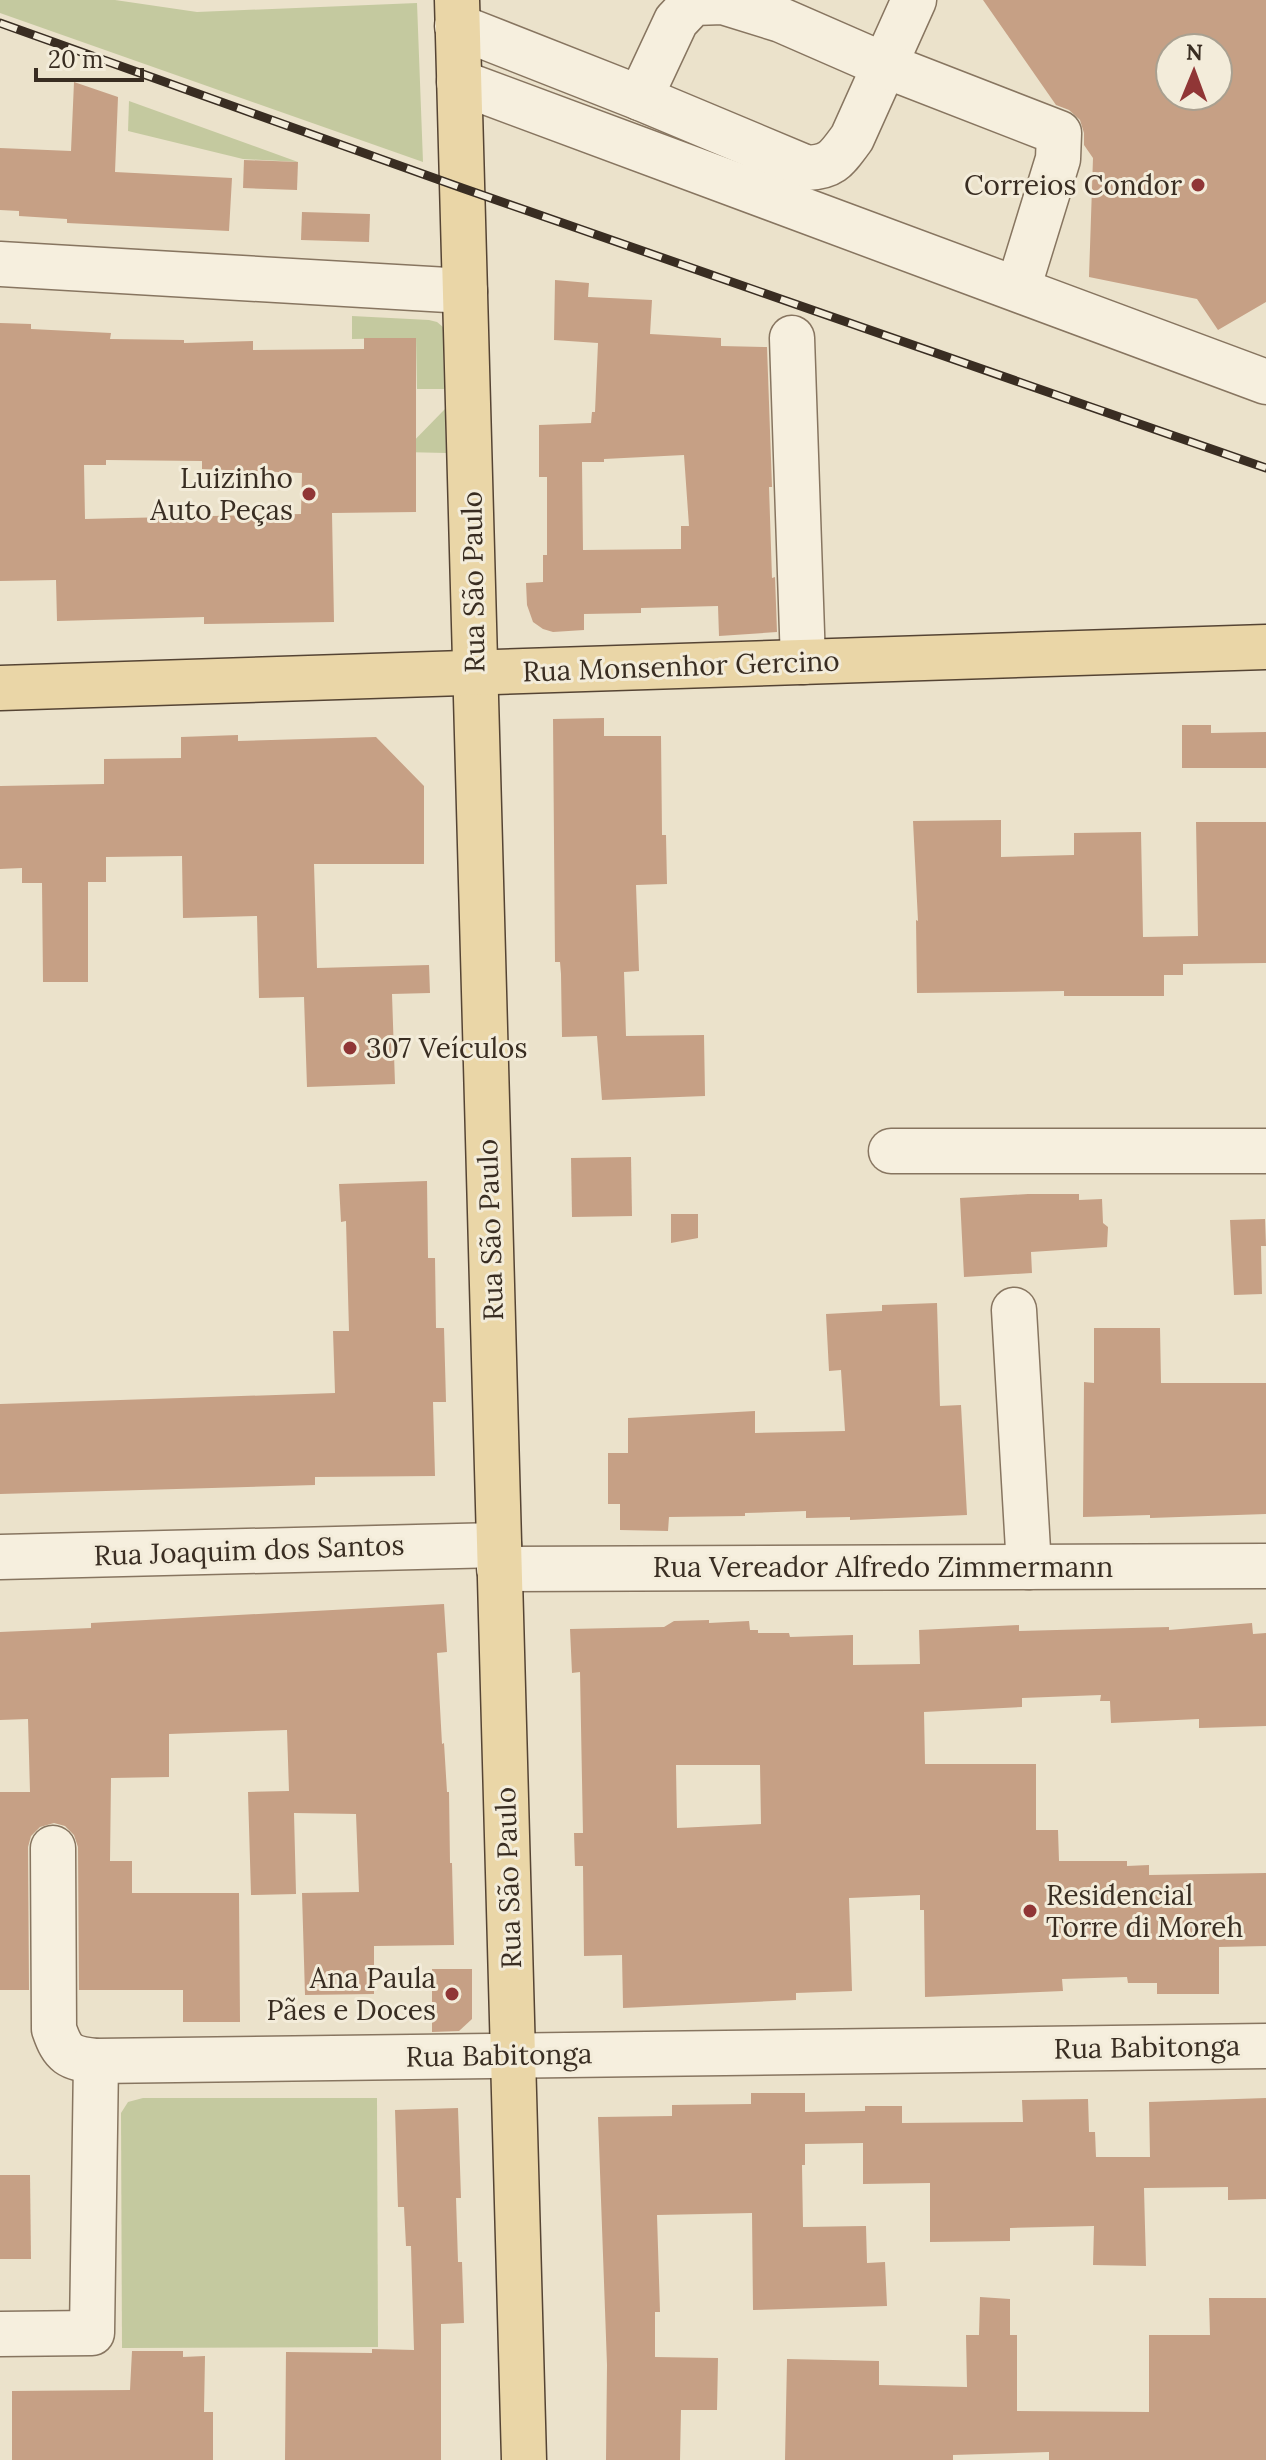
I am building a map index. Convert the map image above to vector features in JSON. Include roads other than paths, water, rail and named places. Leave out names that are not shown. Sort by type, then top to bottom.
[{"type":"main road","name":"Rua São Paulo","points":[[457,13],[524,2460]]},
{"type":"main road","name":"Rua Monsenhor Gercino","points":[[0,688],[1266,647]]},
{"type":"street","points":[[457,13],[640,98],[807,168],[824,168],[837,158],[852,138],[914,0]]},
{"type":"street","points":[[640,98],[676,21],[693,3],[723,2],[781,20],[884,65],[1059,133],[1058,159],[1018,289]]},
{"type":"street","points":[[459,82],[1266,382]]},
{"type":"street","points":[[0,264],[465,291]]},
{"type":"street","points":[[792,338],[803,662]]},
{"type":"street","points":[[891,1151],[1266,1151]]},
{"type":"street","points":[[1014,1310],[1029,1567]]},
{"type":"street","name":"Rua Joaquim dos Santos","points":[[0,1557],[499,1557]]},
{"type":"street","name":"Rua Vereador Alfredo Zimmermann","points":[[499,1557],[1029,1567],[1266,1566]]},
{"type":"street","points":[[0,2334],[92,2333],[96,2061],[75,2058],[61,2048],[54,2029],[53,1848]]},
{"type":"street","name":"Rua Babitonga","points":[[96,2061],[1266,2046]]},
{"type":"railway","points":[[0,23],[462,188],[1266,468]]},
{"type":"place","name":"Correios Condor","points":[[1198,185]]},
{"type":"place","name":"Luizinho Auto Peças","points":[[309,494]]},
{"type":"place","name":"307 Veículos","points":[[350,1048]]},
{"type":"place","name":"Residencial Torre di Moreh","points":[[1030,1911]]},
{"type":"place","name":"Ana Paula Pães e Doces","points":[[452,1994]]}]
